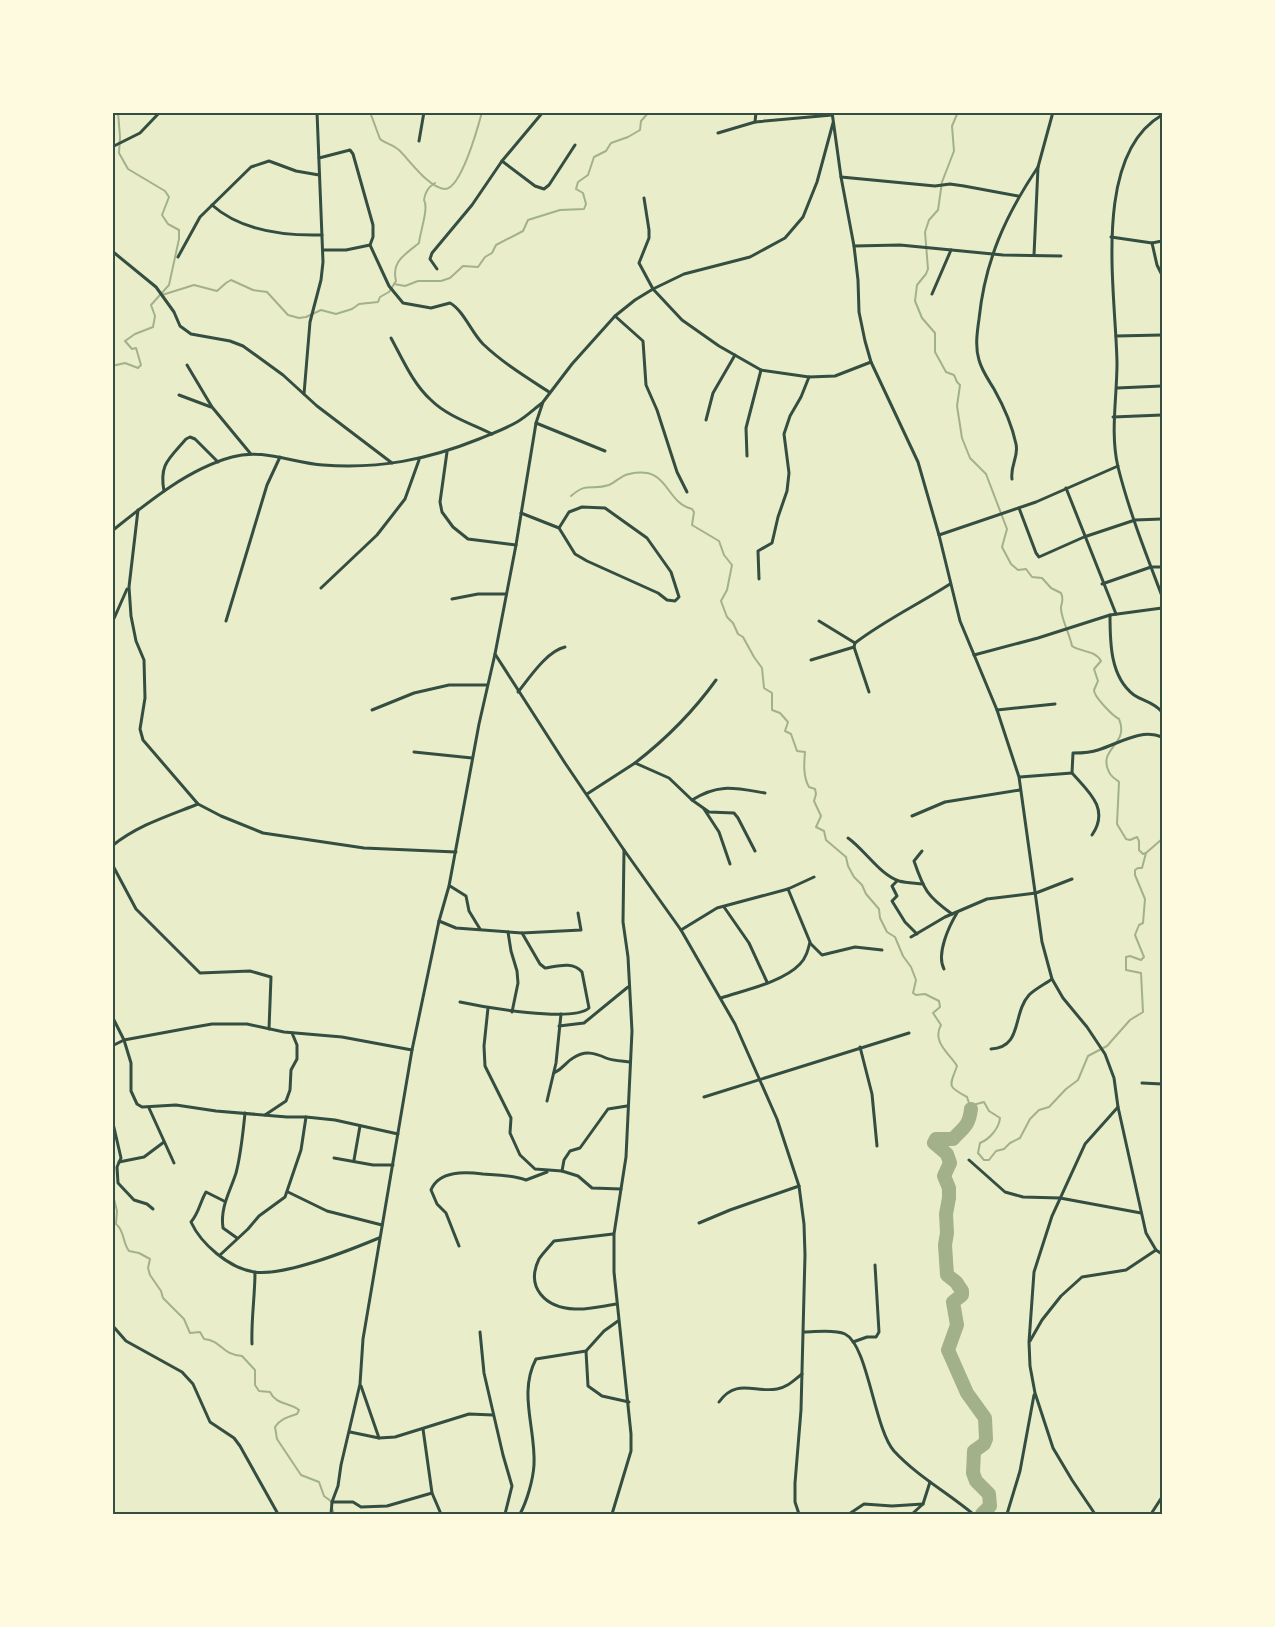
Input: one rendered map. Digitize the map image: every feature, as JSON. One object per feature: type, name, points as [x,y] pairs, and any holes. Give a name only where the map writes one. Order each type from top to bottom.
[{"type":"street","points":[[112,147],[140,133],[160,112]]},
{"type":"street","points":[[304,394],[310,322],[321,280],[323,250],[317,112]]},
{"type":"street","points":[[419,141],[424,112]]},
{"type":"street","points":[[437,269],[430,259],[432,253],[472,206],[502,161],[543,112]]},
{"type":"street","points":[[755,122],[756,112]]},
{"type":"street","points":[[1034,256],[1038,167],[1053,112]]},
{"type":"street","points":[[718,133],[755,122],[832,114],[854,246],[859,312],[865,341],[872,362],[918,462],[960,621],[997,711],[1019,777],[1042,942],[1052,979],[1063,998],[1087,1027],[1105,1054],[1114,1078],[1118,1107],[1146,1233],[1156,1250],[1162,1254]]},
{"type":"street","points":[[1162,115],[1137,136],[1127,155],[1119,185],[1111,237],[1117,388],[1113,417],[1118,466],[1162,596]]},
{"type":"street","points":[[331,1515],[332,1502],[351,1432],[360,1384],[363,1339],[412,1050],[456,852],[472,758],[516,545],[536,423],[543,402],[549,392],[615,316],[653,289],[684,274],[750,257],[785,238],[803,218],[817,182],[833,123]]},
{"type":"street","points":[[502,161],[535,186],[544,189],[549,185],[575,144]]},
{"type":"street","points":[[319,158],[350,150],[353,154],[374,225],[370,245],[392,292],[404,303],[431,308],[438,308],[446,304],[456,306],[471,330],[504,363],[549,392]]},
{"type":"street","points":[[178,257],[200,218],[251,166],[269,161],[296,171],[320,175]]},
{"type":"street","points":[[1012,479],[1011,468],[1018,452],[1016,442],[1004,408],[978,358],[977,337],[980,309],[992,254],[1018,196],[1038,167]]},
{"type":"street","points":[[841,177],[935,186],[941,184],[964,186],[1018,196]]},
{"type":"street","points":[[644,198],[649,238],[639,263],[653,289],[682,320],[761,370],[809,377],[835,376],[872,362]]},
{"type":"street","points":[[212,205],[222,214],[245,225],[274,232],[322,235]]},
{"type":"street","points":[[1111,237],[1152,243],[1162,241]]},
{"type":"street","points":[[1152,243],[1162,275]]},
{"type":"street","points":[[323,250],[346,250],[370,245]]},
{"type":"street","points":[[854,246],[924,246],[992,254],[1061,256]]},
{"type":"street","points":[[932,294],[951,250]]},
{"type":"street","points":[[112,251],[156,287],[180,326],[192,334],[230,341],[243,346],[283,375],[317,406],[392,463]]},
{"type":"street","points":[[615,316],[643,341],[646,385],[657,410],[677,472],[687,492]]},
{"type":"street","points":[[1116,336],[1162,335]]},
{"type":"street","points":[[391,338],[421,390],[432,402],[450,414],[492,434]]},
{"type":"street","points":[[706,420],[713,393],[735,355]]},
{"type":"street","points":[[187,365],[212,407],[250,453]]},
{"type":"street","points":[[747,456],[746,428],[761,370]]},
{"type":"street","points":[[759,579],[758,552],[760,548],[772,543],[777,517],[787,491],[789,473],[784,434],[809,377]]},
{"type":"street","points":[[1117,388],[1162,386]]},
{"type":"street","points":[[178,395],[212,407]]},
{"type":"street","points":[[112,531],[164,490],[233,456],[250,453],[321,465],[419,460],[447,452],[492,434],[517,422],[543,402]]},
{"type":"street","points":[[1113,417],[1162,415]]},
{"type":"street","points":[[536,423],[605,451]]},
{"type":"street","points":[[164,490],[161,473],[163,466],[190,437],[195,439],[218,462]]},
{"type":"street","points":[[447,452],[440,502],[442,512],[453,527],[468,539],[516,545]]},
{"type":"street","points":[[226,621],[267,485],[280,457]]},
{"type":"street","points":[[321,588],[378,535],[405,500],[419,460]]},
{"type":"street","points":[[939,535],[1019,508],[1118,466]]},
{"type":"street","points":[[1066,488],[1102,584],[1116,614]]},
{"type":"street","points":[[521,513],[559,528],[575,554],[587,561],[658,593],[667,600],[675,601],[679,597],[671,572],[647,538],[604,508],[582,507],[569,512],[559,528]]},
{"type":"street","points":[[1019,508],[1036,553],[1040,556],[1084,537],[1136,520],[1162,519]]},
{"type":"street","points":[[138,510],[129,586],[131,616],[136,641],[144,660],[145,698],[140,729],[143,740],[198,804],[220,816],[263,833],[364,848],[456,852]]},
{"type":"street","points":[[1102,584],[1151,567],[1162,567]]},
{"type":"street","points":[[811,660],[855,645],[875,628],[950,584]]},
{"type":"street","points":[[112,623],[129,586]]},
{"type":"street","points":[[452,599],[478,594],[506,594]]},
{"type":"street","points":[[974,655],[1110,615],[1162,608]]},
{"type":"street","points":[[1110,615],[1110,633],[1116,671],[1124,685],[1136,696],[1149,701],[1162,712]]},
{"type":"street","points":[[819,621],[855,645],[869,692]]},
{"type":"street","points":[[518,692],[549,657],[562,647],[566,647]]},
{"type":"street","points":[[495,654],[624,850],[681,930],[721,998],[745,1044],[792,1161],[800,1185],[805,1256],[801,1410],[795,1483],[795,1502],[799,1515]]},
{"type":"street","points":[[587,794],[654,748],[694,710],[716,680]]},
{"type":"street","points":[[372,710],[414,693],[449,685],[487,685]]},
{"type":"street","points":[[997,711],[1055,704]]},
{"type":"street","points":[[1092,835],[1098,826],[1097,804],[1072,773],[1073,753],[1095,751],[1138,735],[1153,733],[1162,737]]},
{"type":"street","points":[[414,752],[472,758]]},
{"type":"street","points":[[635,763],[669,778],[692,800],[709,812],[734,813],[755,851]]},
{"type":"street","points":[[1019,777],[1072,773]]},
{"type":"street","points":[[692,800],[706,791],[717,788],[730,787],[765,793]]},
{"type":"street","points":[[912,816],[945,802],[1021,790]]},
{"type":"street","points":[[112,846],[147,823],[198,804]]},
{"type":"street","points":[[704,807],[719,832],[730,864]]},
{"type":"street","points":[[848,838],[880,869],[897,881],[923,885]]},
{"type":"street","points":[[612,1515],[631,1451],[629,1402],[614,1272],[614,1234],[626,1157],[632,1031],[623,922],[624,850]]},
{"type":"street","points":[[922,851],[914,861],[923,885],[933,901],[952,914]]},
{"type":"street","points":[[112,864],[136,909],[200,974],[250,971],[271,977],[269,1029]]},
{"type":"street","points":[[681,930],[709,912],[788,889],[814,877]]},
{"type":"street","points":[[911,937],[952,914],[987,899],[1036,893],[1072,879]]},
{"type":"street","points":[[897,881],[892,886],[897,896],[892,900],[905,922],[917,934]]},
{"type":"street","points":[[449,885],[466,896],[469,911],[480,929]]},
{"type":"street","points":[[788,889],[810,942],[822,955],[855,947],[882,950]]},
{"type":"street","points":[[724,907],[749,943],[766,982]]},
{"type":"street","points":[[944,969],[940,963],[943,946],[948,927],[958,912]]},
{"type":"street","points":[[439,921],[456,928],[522,933],[581,930],[578,913]]},
{"type":"street","points":[[508,932],[518,983],[512,1012]]},
{"type":"street","points":[[460,1002],[512,1012],[561,1014],[588,1010],[582,972],[579,968],[572,965],[545,968],[540,964],[522,933]]},
{"type":"street","points":[[721,998],[791,971],[802,962],[810,942]]},
{"type":"street","points":[[991,1049],[1002,1048],[1010,1042],[1028,996],[1052,979]]},
{"type":"street","points":[[559,1026],[584,1023],[629,986]]},
{"type":"street","points":[[488,1008],[484,1046],[485,1066],[511,1119],[510,1134],[520,1155],[535,1169],[562,1171],[578,1176],[592,1188],[621,1189]]},
{"type":"street","points":[[547,1101],[556,1063],[561,1014]]},
{"type":"street","points":[[112,1016],[124,1040],[130,1063],[130,1091],[137,1104],[149,1108],[177,1104],[216,1111],[287,1118],[306,1117],[398,1134]]},
{"type":"street","points":[[112,1046],[124,1040],[212,1024],[247,1024],[292,1033],[342,1037],[412,1050]]},
{"type":"street","points":[[266,1115],[286,1101],[290,1090],[291,1071],[297,1059],[297,1045],[292,1033]]},
{"type":"street","points":[[704,1097],[909,1033]]},
{"type":"street","points":[[860,1047],[872,1094],[877,1146]]},
{"type":"street","points":[[553,1074],[564,1068],[571,1058],[584,1053],[599,1053],[606,1058],[630,1062]]},
{"type":"street","points":[[1142,1083],[1162,1084]]},
{"type":"street","points":[[562,1171],[564,1160],[570,1151],[580,1148],[608,1108],[627,1106]]},
{"type":"street","points":[[1095,1515],[1053,1448],[1035,1393],[1030,1366],[1029,1342],[1034,1272],[1041,1244],[1085,1144],[1118,1107]]},
{"type":"street","points":[[149,1108],[174,1163]]},
{"type":"street","points":[[237,1238],[223,1228],[222,1218],[224,1201],[236,1172],[242,1148],[245,1113]]},
{"type":"street","points":[[220,1255],[248,1229],[259,1215],[281,1201],[288,1192],[301,1150],[306,1117]]},
{"type":"street","points":[[112,1119],[121,1158],[118,1183],[134,1200],[147,1204],[153,1209]]},
{"type":"street","points":[[354,1160],[360,1126]]},
{"type":"street","points":[[119,1162],[144,1157],[164,1142]]},
{"type":"street","points":[[334,1158],[354,1160],[373,1166],[393,1166]]},
{"type":"street","points":[[969,1160],[1005,1192],[1023,1197],[1060,1198],[1141,1213]]},
{"type":"street","points":[[459,1246],[446,1214],[437,1204],[431,1190],[433,1185],[456,1173],[471,1171],[526,1180],[549,1171]]},
{"type":"street","points":[[699,1223],[800,1185]]},
{"type":"street","points":[[224,1201],[206,1192],[197,1215],[191,1222],[196,1233],[220,1255],[255,1272],[289,1269],[380,1238]]},
{"type":"street","points":[[288,1192],[327,1211],[382,1225]]},
{"type":"street","points":[[614,1234],[554,1241],[541,1256],[537,1266],[535,1284],[543,1299],[561,1308],[581,1309],[617,1304]]},
{"type":"street","points":[[1029,1342],[1042,1320],[1061,1296],[1082,1277],[1125,1270],[1156,1250]]},
{"type":"street","points":[[853,1342],[867,1337],[876,1337],[879,1332],[875,1265]]},
{"type":"street","points":[[252,1344],[256,1298],[255,1272]]},
{"type":"street","points":[[520,1515],[528,1498],[534,1466],[528,1408],[530,1371],[537,1359],[586,1351],[604,1331],[618,1321]]},
{"type":"street","points":[[112,1325],[126,1341],[182,1372],[193,1384],[210,1422],[234,1438],[240,1446],[278,1515]]},
{"type":"street","points":[[480,1332],[484,1373],[512,1486],[505,1515]]},
{"type":"street","points":[[804,1332],[847,1335],[859,1354],[889,1443],[930,1482],[971,1513]]},
{"type":"street","points":[[586,1351],[588,1386],[602,1396],[629,1402]]},
{"type":"street","points":[[719,1402],[733,1389],[779,1388],[788,1385],[802,1374]]},
{"type":"street","points":[[360,1384],[379,1438]]},
{"type":"street","points":[[1007,1515],[1020,1471],[1035,1393]]},
{"type":"street","points":[[351,1432],[379,1438],[395,1437],[470,1414],[493,1415]]},
{"type":"street","points":[[423,1429],[432,1493],[441,1515]]},
{"type":"street","points":[[912,1515],[923,1504],[930,1482]]},
{"type":"street","points":[[332,1502],[353,1502],[361,1507],[387,1506],[432,1493]]},
{"type":"street","points":[[1151,1515],[1162,1497]]},
{"type":"street","points":[[849,1515],[864,1504],[892,1506],[923,1504]]},
{"type":"street","points":[[966,1515],[971,1513]]},
{"type":"waterway","points":[[112,366],[125,363],[138,368],[141,365],[136,348],[132,349],[125,341],[153,327],[155,316],[151,305],[169,285],[179,239],[179,230],[168,224],[162,215],[169,197],[165,191],[128,169],[119,153],[118,112]]},
{"type":"waterway","points":[[370,112],[380,139],[398,149],[433,184],[445,189],[451,186],[463,169],[482,112]]},
{"type":"waterway","points":[[394,284],[405,286],[418,281],[441,281],[450,278],[463,266],[478,267],[485,257],[492,253],[496,245],[523,231],[528,220],[560,210],[584,209],[586,204],[583,193],[576,189],[578,182],[588,175],[594,157],[606,151],[611,143],[640,130],[641,121],[649,112]]},
{"type":"waterway","points":[[958,112],[952,126],[954,151],[942,182],[938,210],[929,220],[925,232],[928,269],[917,285],[915,301],[922,318],[935,333],[935,352],[946,372],[954,375],[960,385],[957,406],[962,438],[970,458],[986,474],[1007,529],[1002,547],[1011,564],[1018,570],[1026,569],[1032,577],[1042,578],[1051,588],[1061,593],[1062,616],[1072,646],[1095,655],[1101,661],[1094,669],[1098,681],[1094,690],[1104,706],[1119,719],[1121,728],[1118,741],[1107,757],[1106,764],[1112,777],[1119,782],[1117,824],[1126,839],[1137,837],[1139,850],[1143,854],[1146,853]]},
{"type":"waterway","points":[[162,295],[194,285],[217,291],[231,280],[253,290],[267,292],[288,315],[299,318],[321,310],[336,314],[359,304],[378,302],[380,297],[389,292],[396,281],[398,263],[419,243],[425,214],[425,195],[435,183]]},
{"type":"waterway","points":[[571,496],[582,489],[609,485],[629,474],[652,475],[659,479],[683,505],[692,509],[694,512],[692,525],[719,541],[724,555],[732,565],[727,590],[721,601],[727,617],[738,634],[743,637],[762,668],[764,688],[772,693],[772,710],[780,713],[788,722],[785,731],[791,734],[797,751],[805,752],[806,779],[809,787],[815,789],[814,801],[821,816],[816,827],[824,831],[826,840],[846,857],[854,877],[879,909],[880,918],[887,932],[895,937],[903,956],[911,967],[916,980],[913,993],[925,994],[939,1001],[940,1007],[933,1013],[941,1025],[938,1037],[940,1043],[957,1066],[952,1082],[953,1088],[967,1097],[971,1109],[973,1105],[984,1102],[989,1111],[1000,1118],[993,1133],[980,1143],[978,1153],[984,1160],[989,1160],[996,1151],[1004,1149],[1020,1138],[1030,1119],[1039,1110],[1049,1107],[1078,1080],[1088,1056],[1107,1046],[1130,1020],[1143,1012],[1141,973],[1126,970],[1126,957],[1141,960],[1144,957],[1135,935],[1139,925],[1143,923],[1145,899],[1135,870],[1142,868],[1146,853],[1162,839]]},
{"type":"waterway","points":[[971,1109],[967,1123],[953,1139],[936,1139],[934,1143],[947,1154],[950,1163],[944,1176],[949,1188],[945,1245],[947,1275],[962,1291],[962,1295],[953,1302],[957,1325],[948,1350],[967,1393],[985,1418],[986,1439],[984,1444],[974,1451],[973,1473],[976,1481],[989,1494],[990,1506],[982,1514]]},
{"type":"waterway","points":[[112,1191],[117,1211],[116,1224],[121,1230],[127,1248],[129,1251],[150,1259],[148,1268],[150,1275],[163,1298],[184,1319],[190,1333],[200,1332],[204,1339],[215,1342],[229,1353],[242,1356],[255,1370],[255,1385],[259,1391],[270,1392],[279,1401],[299,1410],[297,1414],[277,1424],[275,1427],[277,1439],[301,1475],[319,1482],[324,1496],[332,1502]]},
{"type":"waterway","points":[[332,1508],[334,1514]]}]
